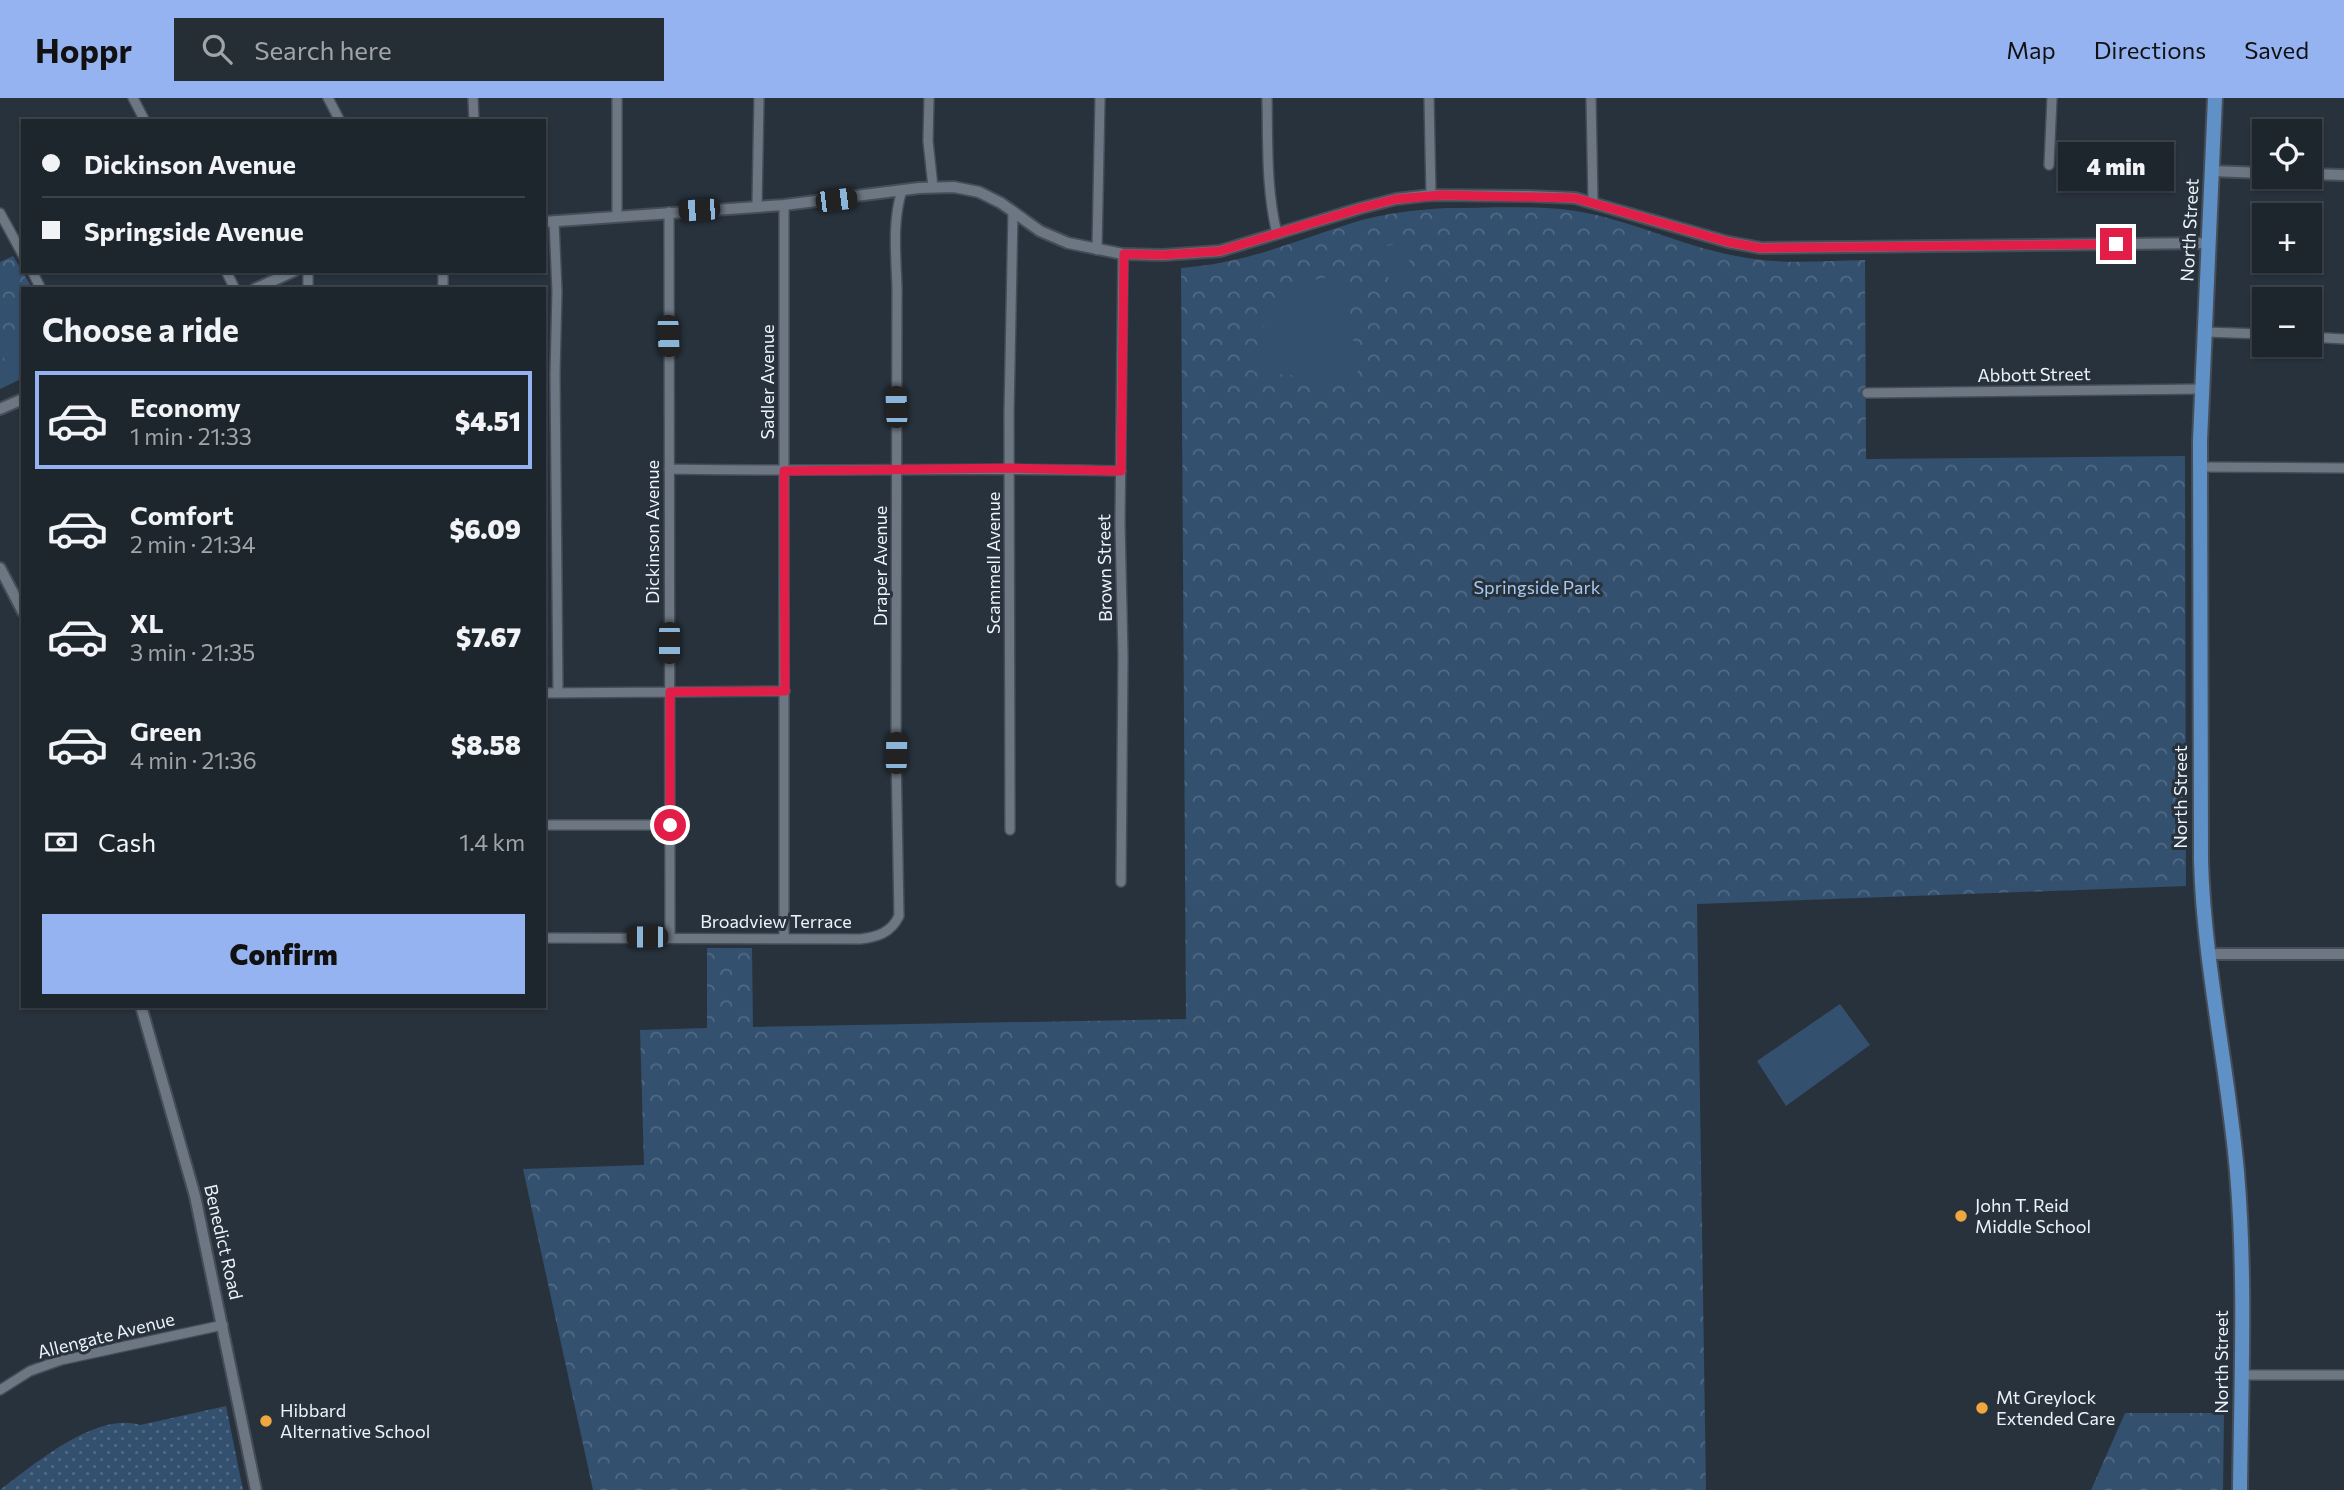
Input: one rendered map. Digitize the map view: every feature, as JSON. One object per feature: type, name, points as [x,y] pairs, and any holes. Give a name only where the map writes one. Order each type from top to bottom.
[{"type":"main road","name":"North Street","points":[[2216,100],[2200,467],[2201,861],[2209,954],[2238,1189],[2241,1490]]},
{"type":"street","points":[[133,98],[144,119]]},
{"type":"street","points":[[328,98],[339,119]]},
{"type":"street","points":[[473,98],[474,119]]},
{"type":"street","points":[[617,98],[617,216]]},
{"type":"street","points":[[757,206],[759,98]]},
{"type":"street","points":[[929,98],[928,141],[933,187]]},
{"type":"street","points":[[1097,250],[1100,98]]},
{"type":"street","points":[[1267,98],[1268,184],[1277,234]]},
{"type":"street","points":[[1429,98],[1431,195]]},
{"type":"street","points":[[1591,98],[1593,203]]},
{"type":"street","points":[[2049,165],[2052,98]]},
{"type":"street","points":[[2212,171],[2252,173]]},
{"type":"street","points":[[2322,174],[2344,175]]},
{"type":"street","points":[[558,693],[555,374],[557,291],[549,221],[784,205],[902,190],[954,187],[979,192],[1013,211],[1040,231],[1068,243],[1124,254],[1163,255],[1220,251],[1361,208],[1396,199],[1431,195],[1575,198],[1728,242],[1761,248],[2209,243]]},
{"type":"street","name":"Draper Avenue","points":[[881,934],[895,925],[899,916],[896,766],[895,241],[896,215],[902,190]]},
{"type":"street","name":"Sadler Avenue","points":[[784,205],[784,937]]},
{"type":"street","name":"Scammell Avenue","points":[[1010,830],[1009,303],[1013,211]]},
{"type":"street","name":"Dickinson Avenue","points":[[669,212],[670,937]]},
{"type":"street","points":[[0,213],[21,251]]},
{"type":"street","name":"Brown Street","points":[[1121,882],[1124,254]]},
{"type":"street","points":[[259,287],[290,273]]},
{"type":"street","points":[[2204,332],[2252,334]]},
{"type":"street","points":[[2322,338],[2344,339]]},
{"type":"street","name":"Abbott Street","points":[[1867,393],[2202,389]]},
{"type":"street","points":[[0,409],[21,400]]},
{"type":"street","points":[[2200,467],[2344,468]]},
{"type":"street","points":[[669,468],[784,471],[1009,468],[1121,471]]},
{"type":"street","points":[[0,568],[21,608]]},
{"type":"street","points":[[546,693],[785,691]]},
{"type":"street","points":[[546,825],[670,825]]},
{"type":"street","name":"Broadview Terrace","points":[[546,938],[784,937],[825,940],[860,939],[881,934]]},
{"type":"street","points":[[2209,954],[2344,954]]},
{"type":"street","name":"Benedict Road","points":[[142,1008],[195,1196],[256,1490]]},
{"type":"street","name":"Allengate Avenue","points":[[0,1390],[30,1371],[61,1360],[223,1325]]},
{"type":"street","points":[[2241,1375],[2344,1375]]},
{"type":"green space","name":"Springside Park","points":[[1528,207],[1576,211],[1617,220],[1716,252],[1768,261],[1865,260],[1866,459],[2185,456],[2186,886],[1697,904],[1706,1490],[593,1490],[523,1169],[644,1165],[640,1030],[707,1028],[707,948],[752,948],[753,1027],[1186,1019],[1181,268],[1248,257],[1375,217],[1447,208]]},
{"type":"green space","points":[[1405,242],[1414,285],[1391,290],[1382,247]]},
{"type":"green space","points":[[13,256],[32,287],[21,287],[21,379],[0,389],[0,262]]},
{"type":"green space","points":[[1342,276],[1355,349],[1360,350],[1361,357],[1356,357],[1358,371],[1353,379],[1337,381],[1337,385],[1329,384],[1328,378],[1254,372],[1262,329],[1277,305],[1300,286],[1317,279]]},
{"type":"green space","points":[[21,349],[21,374],[13,377],[3,356]]},
{"type":"green space","points":[[1840,1004],[1870,1045],[1786,1106],[1757,1061]]},
{"type":"green space","points":[[226,1406],[243,1490],[0,1490],[47,1455],[85,1433],[104,1426],[123,1423],[140,1425]]},
{"type":"green space","points":[[2125,1413],[2224,1413],[2223,1490],[2091,1490]]},
{"type":"place","name":"John T. Reid Middle School","points":[[1961,1216]]},
{"type":"place","name":"Mt Greylock Extended Care","points":[[1982,1408]]},
{"type":"place","name":"Hibbard Alternative School","points":[[266,1421]]},
{"type":"route","points":[[670,825],[670,692],[785,691],[784,471],[1009,468],[1121,471],[1124,254],[1163,255],[1220,251],[1361,208],[1396,199],[1431,195],[1575,198],[1728,242],[1761,248],[2116,244]]}]
